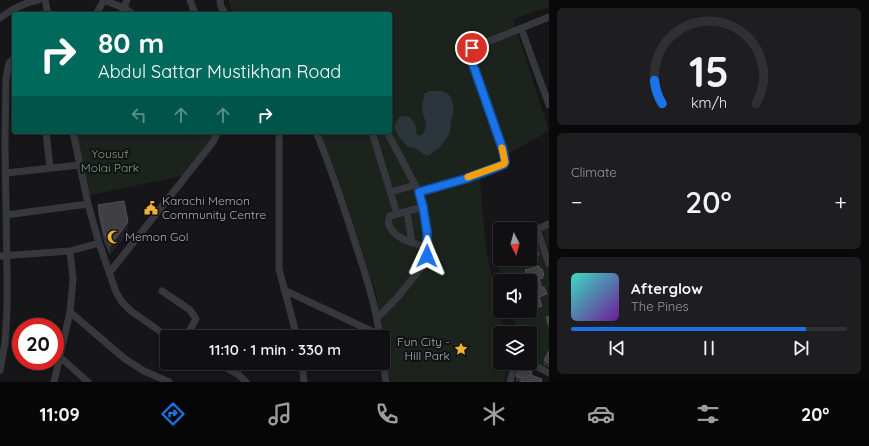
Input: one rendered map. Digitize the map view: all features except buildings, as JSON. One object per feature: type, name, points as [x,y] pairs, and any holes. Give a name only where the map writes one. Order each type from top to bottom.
[{"type":"street","points":[[0,18],[12,9],[27,2],[38,0]]},
{"type":"street","points":[[45,0],[48,12]]},
{"type":"street","points":[[97,12],[104,0],[123,11],[127,0]]},
{"type":"street","points":[[190,0],[194,12]]},
{"type":"street","points":[[220,0],[221,7],[225,12]]},
{"type":"street","points":[[419,192],[465,179],[504,164],[503,150],[470,56],[472,48],[549,17]]},
{"type":"street","points":[[521,28],[549,105]]},
{"type":"street","points":[[0,370],[5,343],[6,316],[4,256],[6,173],[3,108],[6,78],[9,64],[12,60]]},
{"type":"street","points":[[46,134],[50,168]]},
{"type":"street","points":[[73,134],[88,204],[99,243],[116,292],[122,302],[131,311],[160,331]]},
{"type":"street","points":[[110,272],[213,142],[217,134]]},
{"type":"street","points":[[279,134],[279,269],[295,330]]},
{"type":"street","points":[[317,134],[328,161],[370,288],[379,330]]},
{"type":"street","points":[[373,134],[397,214]]},
{"type":"street","points":[[377,318],[396,299],[426,262],[427,247],[427,232],[419,192],[388,134]]},
{"type":"street","points":[[6,173],[80,165]]},
{"type":"street","points":[[391,192],[415,185]]},
{"type":"street","points":[[6,215],[88,204]]},
{"type":"street","points":[[423,207],[390,216],[388,218],[392,231],[396,234],[412,243],[427,247]]},
{"type":"street","points":[[407,212],[412,243]]},
{"type":"street","points":[[537,228],[549,224]]},
{"type":"street","points":[[537,238],[549,264]]},
{"type":"street","points":[[4,256],[70,251],[99,243]]},
{"type":"street","points":[[64,339],[70,312],[73,279],[70,251]]},
{"type":"street","points":[[284,290],[367,330]]},
{"type":"street","points":[[162,291],[190,310],[196,319],[190,330]]},
{"type":"street","points":[[70,312],[125,359],[144,371],[169,382]]},
{"type":"street","points":[[64,361],[88,382]]},
{"type":"street","points":[[537,367],[549,373]]},
{"type":"street","points":[[54,382],[57,370]]},
{"type":"street","points":[[230,370],[239,375],[246,382]]},
{"type":"street","points":[[303,370],[304,382]]},
{"type":"street","points":[[384,370],[386,382]]},
{"type":"street","points":[[510,382],[513,370]]},
{"type":"green space","points":[[229,0],[549,0],[549,7],[513,19],[549,131],[479,170],[486,250],[493,281],[493,318],[502,318],[503,326],[493,326],[493,370],[507,370],[504,382],[390,382],[388,370],[390,370],[390,330],[382,330],[376,293],[320,134],[392,134],[392,12],[232,12]]},
{"type":"green space","name":"Yousuf Molai Park","points":[[73,134],[217,134],[186,175],[86,196]]},
{"type":"green space","points":[[549,226],[549,250],[542,229]]},
{"type":"green space","points":[[537,236],[549,270],[549,369],[537,363],[537,326],[516,326],[513,318],[537,318],[537,274],[500,274],[497,266],[537,266]]},
{"type":"shaded area","points":[[430,91],[442,91],[450,96],[453,107],[453,115],[449,134],[436,150],[427,156],[415,148],[408,147],[399,137],[394,127],[401,116],[410,117],[416,126],[418,136],[423,134],[426,123],[422,110],[422,103],[425,93]]},
{"type":"slow traffic","points":[[468,177],[504,164],[505,162],[502,148]]},
{"type":"place","name":"Karachi Memon Community Centre","points":[[151,208]]},
{"type":"place","name":"Memon Gol","points":[[114,237]]},
{"type":"place","name":"Fun City - Hill Park","points":[[461,349]]},
{"type":"route","points":[[427,256],[427,232],[419,192],[465,179],[500,166],[505,162],[503,150],[470,56],[472,48]]}]
